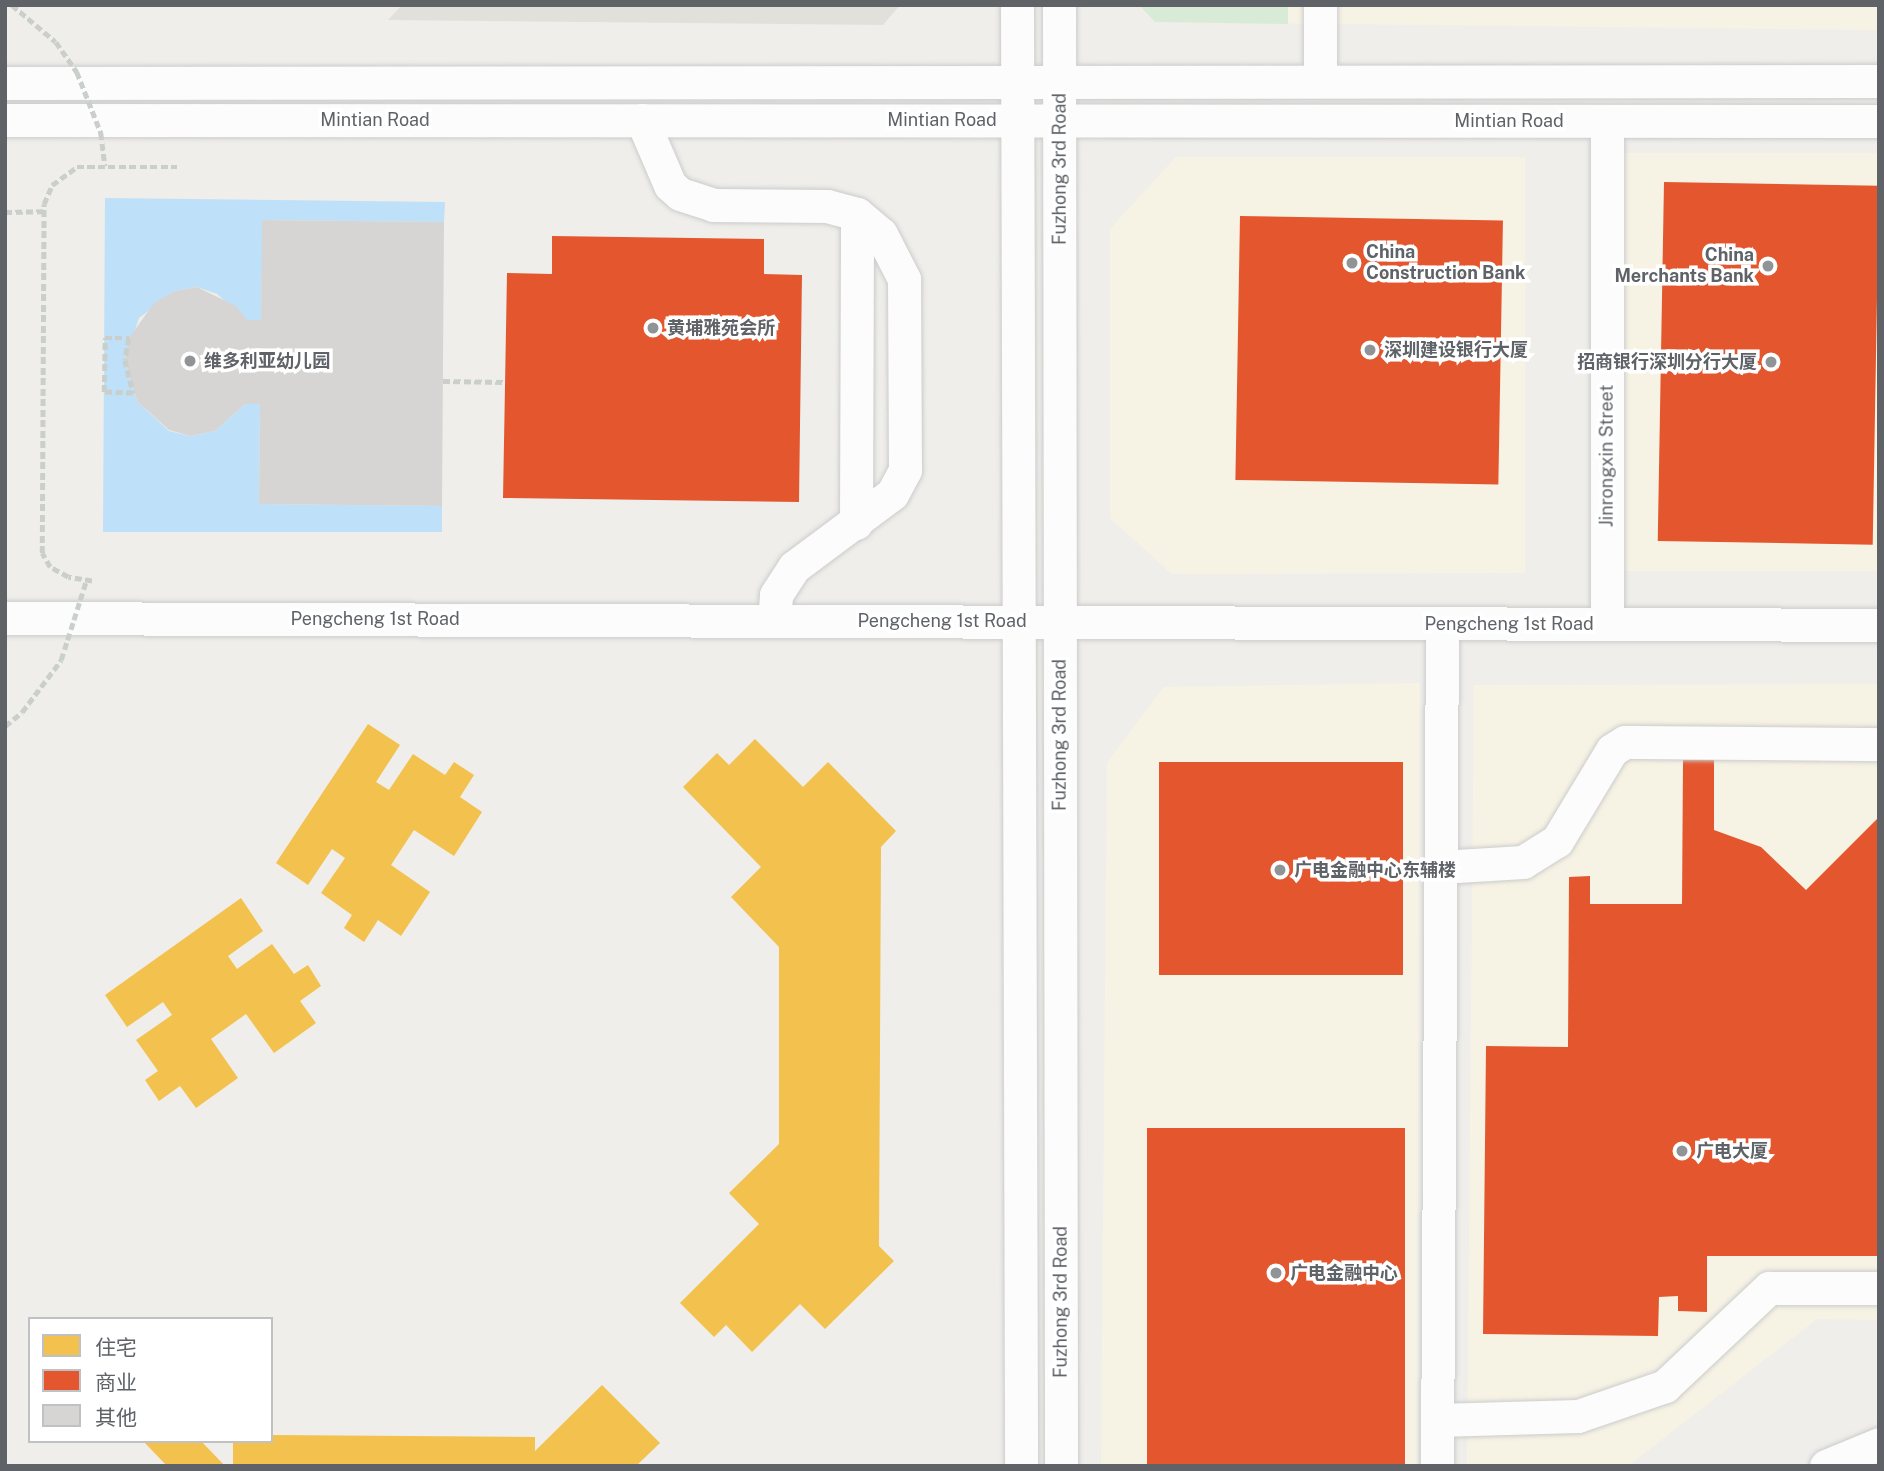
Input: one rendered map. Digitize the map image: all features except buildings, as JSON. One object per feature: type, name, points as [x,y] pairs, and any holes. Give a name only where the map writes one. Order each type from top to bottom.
[{"type":"street","points":[[1017,5],[1021,1466]]},
{"type":"street","name":"Fuzhong 3rd Road","points":[[1059,5],[1062,1466]]},
{"type":"street","points":[[1320,5],[1320,81]]},
{"type":"street","points":[[5,83],[1879,81]]},
{"type":"street","name":"Mintian Road","points":[[5,120],[1879,121]]},
{"type":"street","points":[[642,120],[670,185],[691,200],[713,205],[827,206],[857,214],[881,234],[904,279],[907,456],[892,495],[794,568],[776,595],[774,621]]},
{"type":"street","name":"Jinrongxin Street","points":[[1607,624],[1608,121]]},
{"type":"street","points":[[856,523],[857,214]]},
{"type":"street","name":"Pengcheng 1st Road","points":[[5,618],[1879,625]]},
{"type":"street","points":[[1437,1466],[1442,623]]},
{"type":"street","points":[[1440,867],[1523,862],[1557,841],[1612,750],[1625,743],[1879,744]]},
{"type":"street","points":[[1437,1420],[1578,1416],[1665,1386],[1769,1288],[1879,1288]]},
{"type":"street","points":[[1826,1466],[1879,1444]]},
{"type":"path","points":[[12,5],[56,42],[77,72],[95,113],[105,166]]},
{"type":"path","points":[[5,726],[22,712],[61,660],[86,581],[51,567],[42,553],[44,211],[52,185],[64,173],[77,167],[177,167]]},
{"type":"path","points":[[5,212],[44,211]]},
{"type":"path","points":[[105,338],[129,338],[125,360],[133,393],[104,392],[105,338]]},
{"type":"path","points":[[443,381],[505,382]]},
{"type":"shaded area","points":[[402,5],[900,5],[883,25],[388,20]]},
{"type":"shaded area","points":[[1139,5],[1879,5],[1879,30],[1155,22]]},
{"type":"shaded area","name":"招商银行深圳分行大厦","points":[[1623,153],[1879,153],[1879,571],[1623,571]]},
{"type":"shaded area","points":[[1176,157],[1525,157],[1525,573],[1172,574],[1110,518],[1110,229]]},
{"type":"shaded area","points":[[1420,683],[1417,1466],[1101,1466],[1107,763],[1164,687]]},
{"type":"shaded area","points":[[1879,684],[1879,1320],[1817,1319],[1629,1465],[1467,1466],[1474,685]]},
{"type":"green space","points":[[1139,5],[1288,5],[1288,24],[1155,22]]},
{"type":"water","points":[[105,198],[445,202],[444,222],[263,220],[261,320],[247,320],[217,294],[197,287],[175,291],[139,318],[125,360],[137,401],[169,431],[190,436],[215,431],[245,404],[260,404],[259,504],[442,506],[442,532],[103,532]]},
{"type":"place","name":"China Construction Bank","points":[[1352,263]]},
{"type":"place","name":"China Merchants Bank","points":[[1768,266]]},
{"type":"place","name":"黄埔雅苑会所","points":[[653,328]]},
{"type":"place","name":"深圳建设银行大厦","points":[[1370,350]]},
{"type":"place","name":"维多利亚幼儿园","points":[[190,361]]},
{"type":"place","name":"招商银行深圳分行大厦","points":[[1771,362]]},
{"type":"place","name":"广电金融中心东辅楼","points":[[1280,870]]},
{"type":"place","name":"广电大厦","points":[[1682,1151]]},
{"type":"place","name":"广电金融中心","points":[[1276,1273]]}]
